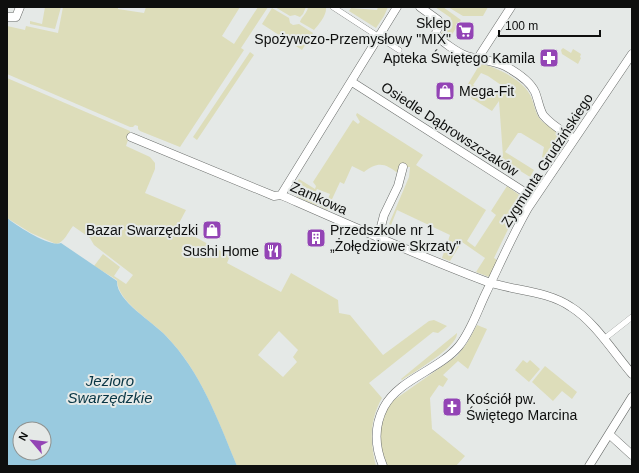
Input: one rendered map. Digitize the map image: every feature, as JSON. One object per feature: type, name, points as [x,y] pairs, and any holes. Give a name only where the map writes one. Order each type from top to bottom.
[{"type":"street","points":[[8,18],[16,16],[20,7]]},
{"type":"street","points":[[333,7],[399,50]]},
{"type":"street","points":[[278,196],[352,82],[378,37],[398,7]]},
{"type":"street","points":[[420,7],[438,20],[439,23],[436,33],[439,39],[465,55],[491,60],[506,67],[527,81],[535,93],[543,115],[574,139]]},
{"type":"street","points":[[478,58],[510,7]]},
{"type":"street","name":"Zygmunta Grudzińskiego","points":[[383,466],[378,450],[377,435],[379,420],[386,404],[396,393],[442,360],[458,346],[471,326],[515,232],[534,198],[632,54]]},
{"type":"street","name":"Osiedle Dąbrowszczaków","points":[[352,82],[534,198]]},
{"type":"street","name":"Zamkowa","points":[[131,137],[491,283],[543,295],[567,304],[582,314],[632,374]]},
{"type":"street","points":[[378,238],[384,215],[398,186],[403,167]]},
{"type":"street","points":[[604,340],[632,317]]},
{"type":"street","points":[[589,466],[632,397]]},
{"type":"street","points":[[609,434],[632,455]]},
{"type":"green space","points":[[45,7],[61,7],[55,29],[30,24],[30,21],[42,24]]},
{"type":"green space","points":[[63,7],[118,7],[118,9],[144,13],[146,7],[240,7],[222,36],[234,44],[258,7],[268,7],[241,48],[244,50],[180,147],[140,131],[138,126],[135,125],[130,127],[7,74],[7,26],[25,30],[26,26],[58,33]]},
{"type":"green space","points":[[275,7],[306,7],[300,17],[295,15],[290,16]]},
{"type":"green space","points":[[308,7],[326,7],[324,16],[314,30],[300,22]]},
{"type":"green space","points":[[378,7],[388,7],[376,28],[349,11],[351,8],[377,10]]},
{"type":"green space","points":[[435,7],[443,7],[461,20],[448,41],[440,35],[451,18]]},
{"type":"green space","points":[[448,7],[488,7],[483,16],[463,16]]},
{"type":"green space","points":[[272,8],[289,18],[290,23],[293,25],[299,24],[313,33],[302,50],[262,24]]},
{"type":"green space","points":[[563,48],[571,53],[573,49],[581,54],[578,64],[562,54],[561,50]]},
{"type":"green space","points":[[250,52],[254,55],[197,140],[193,137]]},
{"type":"green space","points":[[480,64],[508,74],[526,88],[540,119],[562,135],[564,144],[562,149],[559,147],[549,161],[542,157],[544,147],[521,133],[518,133],[505,152],[534,170],[530,177],[501,159],[503,156],[499,101],[492,111],[471,98],[468,84]],"holes":[[[481,73],[501,85],[493,97],[473,85]]]},
{"type":"green space","points":[[7,78],[130,131],[126,146],[150,157],[155,163],[155,169],[145,193],[186,210],[177,227],[230,256],[227,263],[281,292],[291,273],[338,300],[339,313],[350,315],[383,355],[429,321],[434,320],[447,326],[438,333],[433,332],[369,383],[382,398],[375,415],[372,432],[376,466],[237,466],[216,415],[200,382],[180,352],[162,332],[137,311],[123,296],[117,280],[94,266],[103,254],[120,267],[114,276],[126,284],[133,275],[94,245],[90,238],[73,226],[64,239],[56,244],[31,233],[7,218]],"holes":[[[279,331],[298,350],[293,357],[297,362],[283,377],[258,355]]]},
{"type":"green space","points":[[357,113],[423,155],[416,165],[486,210],[467,241],[475,247],[496,215],[491,211],[507,186],[526,200],[527,203],[523,211],[518,209],[494,258],[499,261],[491,276],[489,277],[476,272],[485,258],[462,242],[450,261],[442,258],[450,235],[397,210],[391,225],[389,224],[409,177],[410,167],[400,167],[399,174],[382,165],[373,166],[364,172],[352,166],[344,184],[340,182],[327,210],[319,206],[321,201],[326,203],[330,194],[317,189],[313,197],[319,200],[317,206],[296,196],[299,193],[304,196],[308,189],[299,183],[295,190],[297,192],[295,195],[291,193],[299,179],[315,189],[316,186],[313,182],[353,120],[358,124],[360,122],[356,115]]},
{"type":"green space","points":[[477,325],[487,329],[468,369],[458,361],[443,375],[448,379],[443,387],[439,385],[430,398],[432,429],[465,456],[456,466],[385,466],[379,447],[382,417],[391,402],[457,356],[467,343]]},
{"type":"green space","points":[[457,333],[451,345],[443,352],[402,380],[401,379]]},
{"type":"green space","points":[[523,360],[527,363],[530,360],[540,369],[529,382],[515,370]]},
{"type":"green space","points":[[545,366],[577,392],[572,399],[562,391],[553,401],[532,382]]},
{"type":"water","name":"Jezioro Swarzędzkie","points":[[7,218],[41,239],[56,244],[61,243],[117,281],[118,288],[122,296],[128,303],[166,336],[189,365],[208,397],[237,466],[7,466]]},
{"type":"place","name":"Sklep Spożywczo-Przemysłowy \"MIX\"","points":[[465,31]]},
{"type":"place","name":"Apteka Świętego Kamila","points":[[549,58]]},
{"type":"place","name":"Mega-Fit","points":[[445,91]]},
{"type":"place","name":"Bazar Swarzędzki","points":[[212,230]]},
{"type":"place","name":"Przedszkole nr 1 „Żołędziowe Skrzaty\"","points":[[316,238]]},
{"type":"place","name":"Sushi Home","points":[[273,251]]},
{"type":"place","name":"Kościół pw. Świętego Marcina","points":[[452,407]]}]
